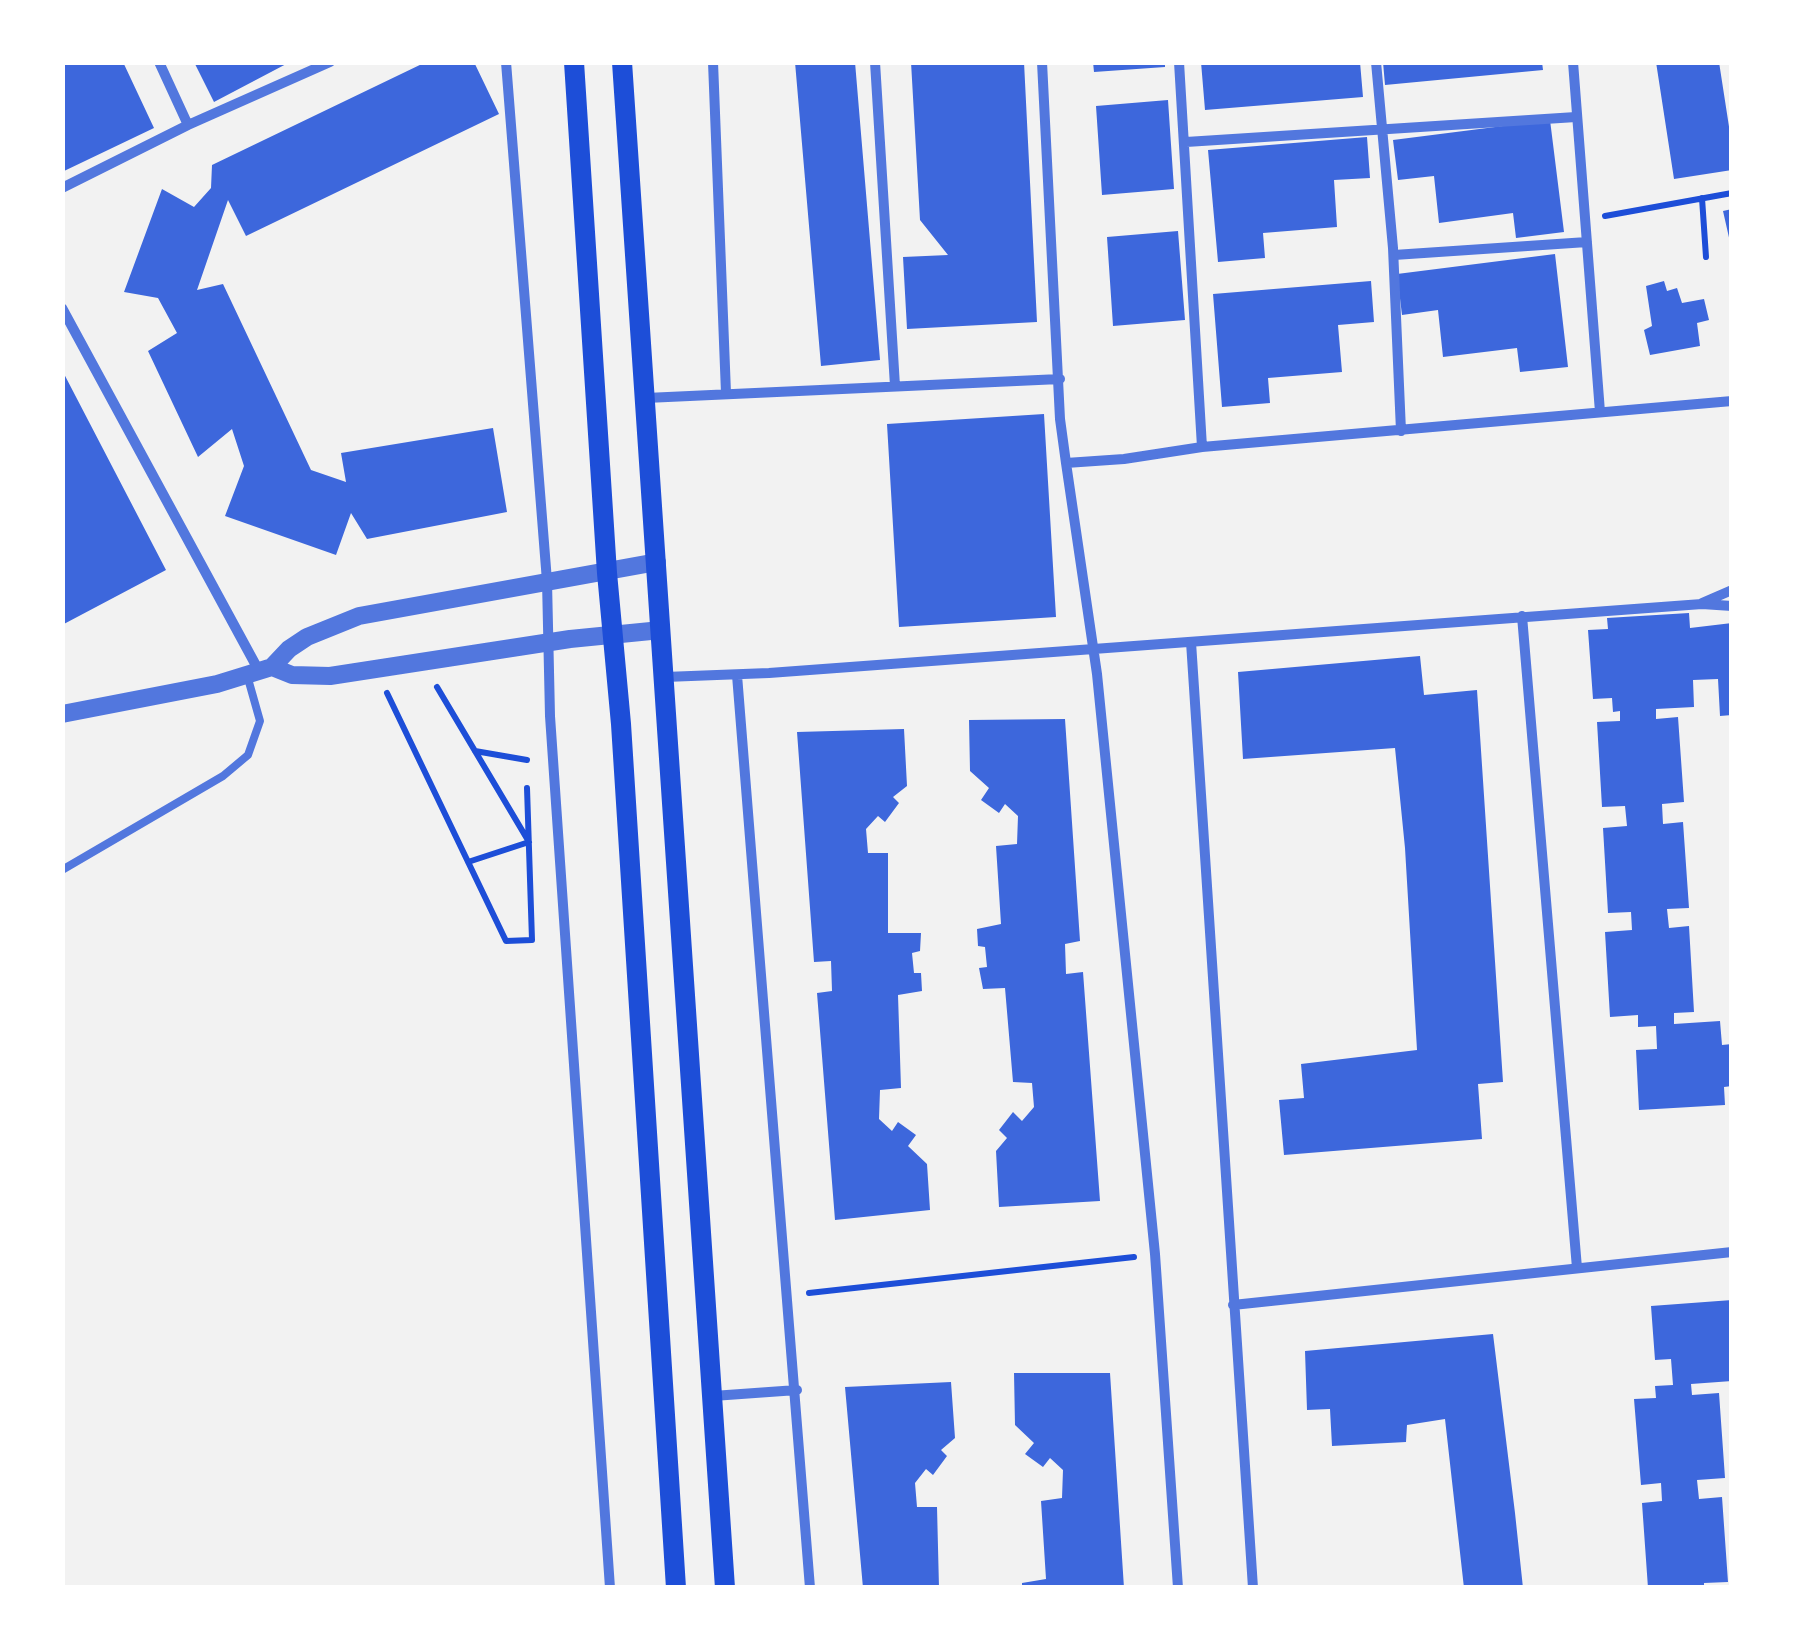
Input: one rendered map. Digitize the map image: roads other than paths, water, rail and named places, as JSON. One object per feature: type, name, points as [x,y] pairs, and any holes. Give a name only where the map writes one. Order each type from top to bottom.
[{"type":"main road","points":[[574,62],[676,1588]]},
{"type":"main road","points":[[622,62],[726,1588]]},
{"type":"street","points":[[159,62],[188,125]]},
{"type":"street","points":[[62,188],[188,125],[330,62]]},
{"type":"street","points":[[506,62],[546,581],[550,716],[610,1588]]},
{"type":"street","points":[[713,62],[726,394]]},
{"type":"street","points":[[876,62],[895,386]]},
{"type":"street","points":[[1042,62],[1066,463],[1094,648],[1155,1254],[1178,1588]]},
{"type":"street","points":[[1179,62],[1202,447]]},
{"type":"street","points":[[1376,62],[1394,256],[1401,431]]},
{"type":"street","points":[[1573,62],[1600,412]]},
{"type":"street","points":[[1186,142],[1576,117]]},
{"type":"street","points":[[1394,256],[1587,242]]},
{"type":"street","points":[[62,308],[260,671]]},
{"type":"street","points":[[646,398],[1060,380]]},
{"type":"street","points":[[1066,463],[1202,447],[1732,401]]},
{"type":"street","points":[[62,714],[217,684],[260,671],[307,637],[359,616],[657,562]]},
{"type":"street","points":[[1702,604],[1732,590]]},
{"type":"street","points":[[665,677],[737,675],[1702,604],[1732,606]]},
{"type":"street","points":[[1522,616],[1578,1268]]},
{"type":"street","points":[[260,671],[330,676],[661,630]]},
{"type":"street","points":[[1191,642],[1253,1588]]},
{"type":"street","points":[[737,675],[810,1588]]},
{"type":"street","points":[[1233,1305],[1732,1252]]},
{"type":"street","points":[[712,1396],[797,1390]]},
{"type":"lane","points":[[62,870],[223,776],[248,755],[260,721],[260,671]]}]
